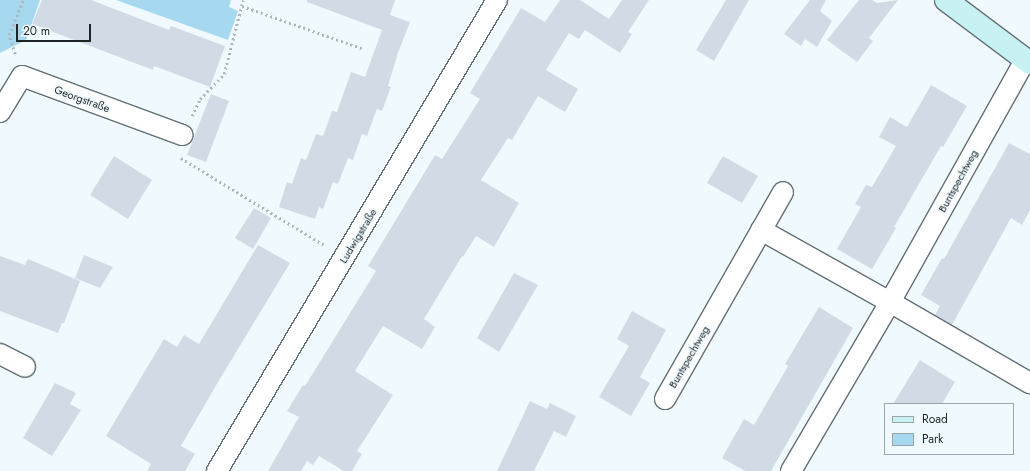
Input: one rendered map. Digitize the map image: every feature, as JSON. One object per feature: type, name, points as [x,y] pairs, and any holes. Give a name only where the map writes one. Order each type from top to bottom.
[{"type":"main road","points":[[946,0],[1027,62]]},
{"type":"street","name":"Ludwigstraße","points":[[217,471],[345,257],[492,2]]},
{"type":"street","name":"Buntspechtweg","points":[[791,471],[890,302],[1027,62]]},
{"type":"street","points":[[0,112],[22,76]]},
{"type":"street","name":"Georgstraße","points":[[22,76],[182,136]]},
{"type":"street","name":"Buntspechtweg","points":[[665,399],[783,192]]},
{"type":"street","points":[[761,230],[1030,383]]},
{"type":"street","points":[[0,354],[25,367]]},
{"type":"path","points":[[22,76],[9,35],[23,0]]},
{"type":"path","points":[[243,0],[224,74],[200,99],[182,136],[178,156],[345,257]]},
{"type":"path","points":[[242,6],[364,49]]},
{"type":"green space","points":[[0,0],[40,0],[26,40],[0,53]]},
{"type":"green space","points":[[116,0],[231,0],[229,7],[238,11],[228,40]]},
{"type":"building","points":[[42,0],[91,0],[169,30],[171,26],[225,46],[210,87],[154,66],[153,70],[32,24]]},
{"type":"building","points":[[307,0],[395,0],[390,15],[410,22],[398,53],[388,86],[391,87],[382,111],[377,109],[367,136],[362,134],[353,160],[348,158],[338,184],[333,182],[323,209],[319,207],[315,219],[279,207],[287,182],[292,184],[301,158],[306,160],[316,134],[323,136],[332,111],[337,112],[351,72],[365,77],[382,30],[307,2]]},
{"type":"building","points":[[560,0],[580,0],[609,19],[622,0],[649,0],[628,32],[632,34],[620,53],[585,30],[579,39],[569,33],[546,70],[578,89],[565,112],[538,96],[512,140],[508,138],[481,180],[519,203],[494,247],[476,236],[463,257],[462,256],[424,319],[435,327],[422,349],[383,326],[355,371],[393,395],[357,451],[362,454],[352,471],[344,471],[319,456],[313,465],[307,461],[301,471],[268,471],[299,417],[287,411],[303,385],[305,386],[376,271],[368,266],[435,155],[442,159],[480,99],[470,93],[521,8],[545,22]]},
{"type":"building","points":[[726,0],[749,0],[714,61],[696,50]]},
{"type":"building","points":[[810,0],[826,0],[820,11],[832,21],[817,47],[805,39],[801,46],[784,34]]},
{"type":"building","points":[[859,0],[872,0],[877,3],[898,0],[869,38],[873,41],[857,62],[827,40]]},
{"type":"building","points":[[931,85],[967,106],[943,147],[941,146],[894,227],[896,228],[872,269],[837,249],[861,207],[855,204],[866,185],[872,187],[896,146],[879,137],[890,117],[907,127]]},
{"type":"building","points":[[211,94],[229,101],[206,162],[187,155]]},
{"type":"building","points":[[1009,143],[1030,154],[1030,210],[1022,225],[1011,218],[952,325],[935,315],[940,306],[921,295],[942,258],[944,259]]},
{"type":"building","points":[[114,156],[152,180],[128,219],[90,195]]},
{"type":"building","points":[[723,156],[758,176],[742,203],[707,183]]},
{"type":"building","points":[[254,208],[271,218],[253,249],[235,238]]},
{"type":"building","points":[[258,245],[290,263],[181,446],[195,454],[185,471],[147,471],[151,464],[106,436],[164,339],[177,347],[184,335],[199,344]]},
{"type":"building","points":[[84,255],[113,267],[100,288],[75,278]]},
{"type":"building","points":[[0,256],[25,265],[28,259],[80,281],[64,323],[62,323],[58,333],[0,311]]},
{"type":"building","points":[[514,273],[538,285],[499,352],[477,338]]},
{"type":"building","points":[[819,307],[853,328],[771,471],[745,471],[722,458],[744,419],[754,425],[788,366],[785,364]]},
{"type":"building","points":[[632,311],[666,330],[640,377],[650,383],[631,416],[599,397],[629,346],[617,339]]},
{"type":"building","points":[[920,360],[955,382],[943,403],[894,403]]},
{"type":"building","points":[[55,383],[76,393],[70,404],[81,410],[52,456],[23,438]]},
{"type":"building","points":[[530,401],[547,409],[550,403],[576,416],[566,437],[554,431],[534,471],[497,471]]}]
